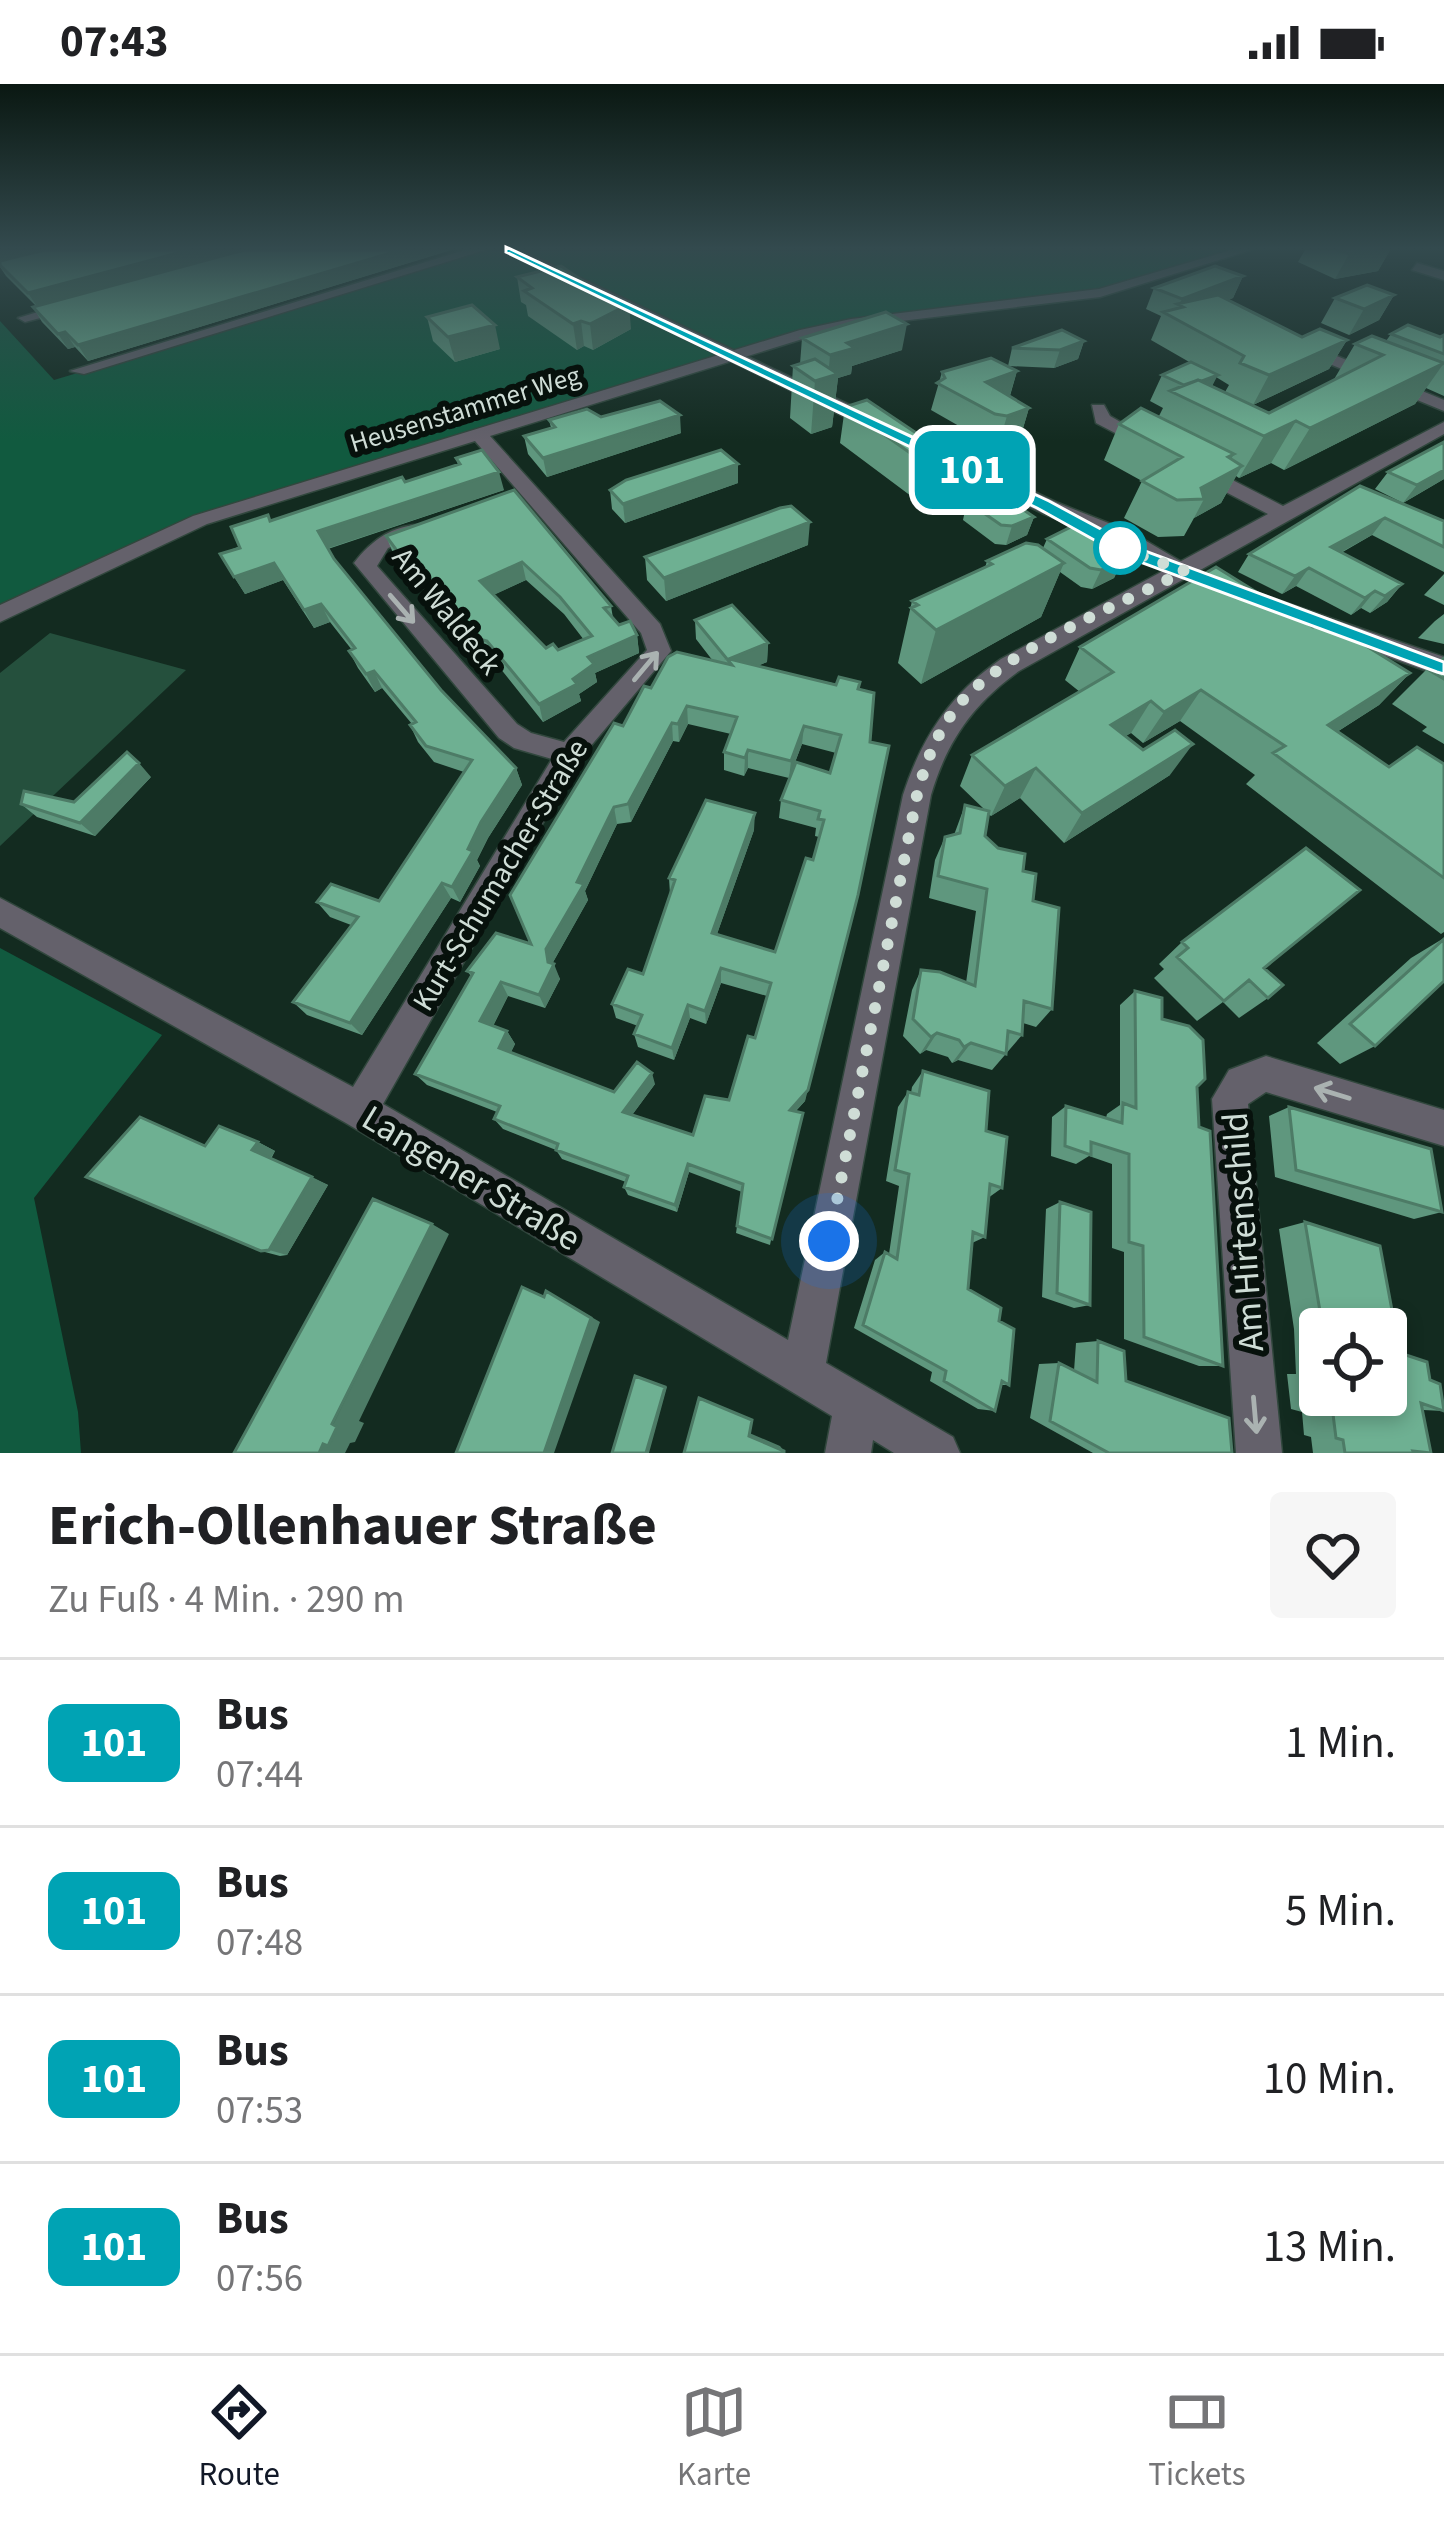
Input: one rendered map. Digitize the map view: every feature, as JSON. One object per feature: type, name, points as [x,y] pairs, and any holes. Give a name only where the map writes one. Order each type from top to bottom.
[{"type":"street","points":[[25,318],[40,314]]},
{"type":"street","points":[[79,371],[267,314]]},
{"type":"street","points":[[646,314],[1050,508],[1107,542],[1444,667]]},
{"type":"street","name":"Heusenstammer Weg","points":[[0,614],[200,520],[841,324],[925,314]]},
{"type":"street","points":[[1280,339],[1444,406]]},
{"type":"street","points":[[1098,409],[1102,419],[1285,515]]},
{"type":"street","points":[[802,1375],[917,795],[932,745],[964,699],[1002,668],[1444,427]]},
{"type":"street","name":"Kurt-Schumacher-Straße","points":[[359,1110],[569,754],[599,715],[654,660],[659,646],[652,630],[520,495],[478,433]]},
{"type":"street","points":[[1423,439],[1444,448]]},
{"type":"street","points":[[1340,485],[1361,495]]},
{"type":"street","name":"Am Waldeck","points":[[450,519],[382,543],[368,554],[368,569],[508,731],[524,741],[569,754]]},
{"type":"street","name":"Langener Straße","points":[[0,912],[359,1110],[938,1453]]},
{"type":"street","name":"Am Hirtenschild","points":[[1259,1453],[1230,1099],[1242,1083],[1266,1074],[1444,1128]]},
{"type":"street","points":[[848,1453],[856,1407]]},
{"type":"green space","points":[[275,314],[943,314],[858,324],[750,346],[206,513],[0,608],[0,321],[54,380]]},
{"type":"green space","points":[[50,633],[186,670],[0,846],[0,673]]},
{"type":"green space","points":[[0,948],[162,1035],[34,1198],[78,1412],[81,1453],[0,1453]]},
{"type":"building","points":[[39,314],[184,314],[78,345],[65,332],[58,334]]},
{"type":"building","points":[[482,314],[495,325],[448,337],[427,317]]},
{"type":"building","points":[[558,314],[610,314],[590,324],[573,324]]},
{"type":"building","points":[[880,314],[907,324],[847,343],[855,348],[830,355],[802,338]]},
{"type":"building","points":[[1166,314],[1256,314],[1302,337],[1320,329],[1347,340],[1269,375],[1240,363],[1244,356]]},
{"type":"building","points":[[1408,325],[1444,335],[1444,354],[1391,334]]},
{"type":"building","points":[[1062,330],[1084,341],[1060,350],[1012,348]]},
{"type":"building","points":[[1372,336],[1444,363],[1310,428],[1296,421],[1264,436],[1170,391],[1198,380],[1269,413],[1383,355],[1355,344]]},
{"type":"building","points":[[991,358],[1017,371],[986,382],[1029,408],[1007,416],[995,414],[937,383],[945,378],[942,372]]},
{"type":"building","points":[[815,359],[838,374],[815,381],[793,366]]},
{"type":"building","points":[[1191,362],[1218,375],[1184,385],[1162,375]]},
{"type":"building","points":[[867,400],[946,453],[923,462],[845,407]]},
{"type":"building","points":[[660,401],[680,415],[543,458],[524,436],[555,427],[549,420],[587,409],[601,417]]},
{"type":"building","points":[[1141,408],[1234,454],[1228,457],[1242,466],[1201,488],[1204,499],[1177,500],[1142,481],[1182,457],[1119,424]]},
{"type":"building","points":[[1444,442],[1444,470],[1417,485],[1388,472]]},
{"type":"building","points":[[482,450],[499,472],[318,531],[334,559],[441,690],[516,768],[481,822],[468,849],[473,851],[452,887],[442,883],[350,1023],[293,1002],[358,917],[317,902],[331,884],[379,901],[472,760],[426,746],[410,725],[416,722],[374,671],[366,674],[349,651],[355,648],[321,604],[304,610],[274,563],[234,577],[220,554],[240,548],[231,527],[268,515],[270,521],[402,477],[405,482],[460,464],[456,458]]},
{"type":"building","points":[[721,450],[738,464],[623,504],[610,490],[626,480]]},
{"type":"building","points":[[1360,486],[1444,521],[1444,547],[1385,518],[1331,547],[1402,584],[1385,596],[1375,591],[1365,598],[1309,568],[1295,576],[1249,554]]},
{"type":"building","points":[[990,487],[1034,517],[1001,525],[968,502],[974,500],[968,496]]},
{"type":"building","points":[[514,490],[611,606],[604,608],[619,625],[630,621],[637,635],[588,657],[594,664],[573,679],[577,684],[539,704],[487,641],[476,638],[386,536]],"holes":[[[522,562],[592,636],[558,650],[553,644],[546,648],[480,581]]]},
{"type":"building","points":[[791,506],[810,522],[664,578],[645,557],[780,508]]},
{"type":"building","points":[[1073,526],[1123,559],[1101,570],[1090,568],[1047,539]]},
{"type":"building","points":[[1026,543],[1038,545],[1064,563],[936,630],[911,608],[918,605],[912,601]]},
{"type":"building","points":[[1216,567],[1313,627],[1329,623],[1410,673],[1328,725],[1389,767],[1417,747],[1444,764],[1444,878],[1273,753],[1285,746],[1201,690],[1164,712],[1151,701],[1111,725],[1143,750],[1175,730],[1193,744],[1082,813],[1036,768],[1005,786],[972,755],[1113,672],[1080,647]]},
{"type":"building","points":[[732,605],[768,643],[729,659],[836,685],[839,677],[860,682],[858,689],[874,693],[870,742],[889,746],[858,895],[808,1090],[790,1110],[803,1113],[772,1239],[737,1226],[743,1184],[688,1164],[675,1205],[624,1187],[628,1176],[556,1150],[558,1144],[494,1119],[500,1106],[415,1074],[473,973],[467,971],[496,933],[531,944],[510,895],[614,723],[623,726],[644,686],[651,688],[668,657],[677,652],[732,665],[695,620]],"holes":[[[687,706],[737,717],[724,752],[745,758],[748,750],[791,761],[804,726],[841,735],[830,773],[796,762],[781,800],[820,811],[818,819],[824,820],[813,860],[806,858],[775,952],[712,933],[755,813],[706,800],[669,878],[675,880],[643,974],[628,969],[612,1004],[642,1015],[634,1034],[672,1048],[688,1005],[705,1011],[721,968],[771,983],[755,1038],[748,1036],[729,1100],[705,1096],[693,1135],[623,1112],[652,1073],[637,1062],[614,1092],[499,1048],[507,1031],[480,1021],[501,982],[539,995],[554,964],[548,962],[546,949],[584,884],[577,882],[614,807],[628,804],[672,723],[678,724]]]},
{"type":"building","points":[[1444,658],[1444,679],[1427,669]]},
{"type":"building","points":[[127,752],[139,763],[80,823],[21,804],[24,791],[74,802]]},
{"type":"building","points":[[965,805],[989,811],[985,836],[998,848],[1025,854],[1023,871],[1036,874],[1033,901],[1059,908],[1052,1009],[1024,1001],[1022,1035],[1008,1031],[1006,1054],[971,1043],[964,1047],[959,1040],[937,1033],[931,1037],[913,1019],[921,970],[975,986],[987,889],[938,876],[945,837],[960,833]]},
{"type":"building","points":[[1306,848],[1360,890],[1264,968],[1283,985],[1268,998],[1249,980],[1224,1001],[1177,957],[1188,948],[1182,942]]},
{"type":"building","points":[[1444,939],[1444,981],[1375,1046],[1350,1024]]},
{"type":"building","points":[[1135,991],[1162,998],[1162,1019],[1189,1026],[1203,1040],[1205,1079],[1197,1087],[1199,1127],[1210,1131],[1223,1366],[1144,1337],[1143,1246],[1129,1242],[1129,1154],[1091,1142],[1091,1155],[1065,1146],[1066,1106],[1122,1123],[1123,1103],[1136,1108]]},
{"type":"building","points":[[923,1071],[989,1091],[986,1131],[1007,1137],[1002,1188],[990,1184],[985,1237],[973,1232],[968,1289],[1001,1308],[999,1321],[1014,1329],[1009,1385],[1002,1381],[995,1411],[944,1381],[946,1371],[863,1325],[885,1252],[897,1259],[909,1174],[895,1170],[908,1092],[919,1095]]},
{"type":"building","points":[[1289,1107],[1431,1149],[1442,1212],[1296,1170]]},
{"type":"building","points":[[140,1117],[205,1146],[219,1126],[258,1142],[252,1150],[312,1177],[269,1250],[261,1251],[86,1177]]},
{"type":"building","points":[[373,1199],[432,1224],[332,1424],[337,1427],[328,1446],[323,1444],[319,1453],[234,1453]]},
{"type":"building","points":[[1060,1202],[1091,1212],[1090,1305],[1057,1293]]},
{"type":"building","points":[[1305,1222],[1380,1246],[1392,1308],[1319,1308]]},
{"type":"building","points":[[522,1287],[544,1297],[546,1291],[591,1318],[544,1453],[456,1453]]},
{"type":"building","points":[[1098,1341],[1124,1351],[1126,1381],[1229,1418],[1232,1453],[1109,1453],[1050,1421],[1059,1363],[1097,1382]]},
{"type":"building","points":[[1407,1355],[1427,1362],[1430,1380],[1440,1384],[1444,1411],[1421,1403],[1431,1453],[1345,1453],[1343,1440],[1336,1438],[1333,1416],[1407,1416]]},
{"type":"building","points":[[635,1376],[665,1387],[646,1453],[612,1453]]},
{"type":"building","points":[[699,1398],[752,1420],[749,1436],[784,1453],[684,1453]]},
{"type":"bus line","name":"101","points":[[646,314],[1043,504],[1107,542],[1323,626],[1444,667]]},
{"type":"route","points":[[829,1241],[917,795],[932,745],[964,699],[1002,668],[1185,571],[1120,548]]}]
